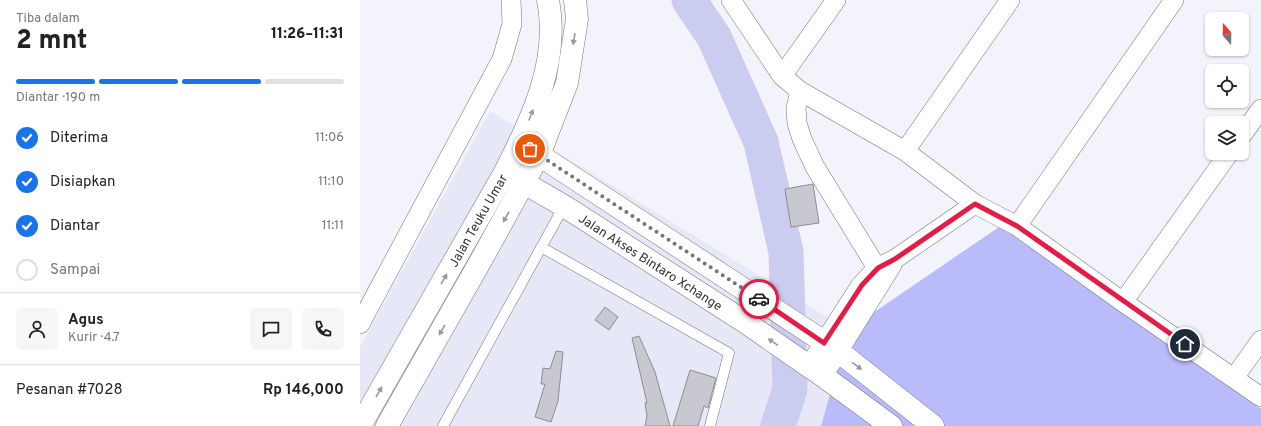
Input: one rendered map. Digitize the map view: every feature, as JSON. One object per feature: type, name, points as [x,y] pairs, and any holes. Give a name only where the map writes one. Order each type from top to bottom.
[{"type":"main road","name":"Jalan Teuku Umar","points":[[360,426],[520,144],[545,77],[551,45],[551,15],[548,0]]},
{"type":"main road","name":"Jalan Teuku Umar","points":[[387,426],[539,155],[566,82],[578,19],[575,0]]},
{"type":"main road","points":[[520,144],[825,343],[933,426]]},
{"type":"main road","name":"Jalan Akses Bintaro Xchange","points":[[505,172],[564,206],[745,322],[891,426]]},
{"type":"street","points":[[360,324],[502,59],[512,24],[511,0]]},
{"type":"street","points":[[731,0],[782,76],[800,91],[905,151],[975,204],[1017,226],[1123,302],[1261,396]]},
{"type":"street","points":[[782,76],[836,0]]},
{"type":"street","points":[[905,151],[1010,0]]},
{"type":"street","points":[[1017,226],[1174,0]]},
{"type":"street","points":[[800,91],[796,108],[797,123],[802,139],[815,167],[881,272]]},
{"type":"street","points":[[1249,125],[1261,108]]},
{"type":"street","points":[[1123,302],[1224,160]]},
{"type":"street","points":[[811,368],[862,285],[881,272],[895,259],[975,204]]},
{"type":"street","points":[[1234,378],[1261,340]]},
{"type":"lane","points":[[443,426],[564,206]]},
{"type":"lane","points":[[541,247],[729,353],[710,426]]},
{"type":"shaded area","points":[[490,111],[848,330],[821,426],[360,426],[360,347]]},
{"type":"shaded area","points":[[1002,225],[1261,409],[1261,426],[821,426],[848,330]]},
{"type":"building","points":[[813,184],[819,223],[791,227],[785,189]]},
{"type":"building","points":[[605,307],[618,317],[609,330],[595,320]]},
{"type":"building","points":[[639,336],[655,372],[670,426],[645,426],[647,416],[645,403],[647,403],[632,338]]},
{"type":"building","points":[[556,351],[563,352],[558,401],[551,422],[535,417],[545,384],[541,384],[543,368],[550,369]]},
{"type":"building","points":[[690,370],[716,378],[708,408],[704,406],[698,426],[673,426]]},
{"type":"waterway","points":[[689,0],[714,37],[761,142],[786,252],[790,389],[778,426]]},
{"type":"way so far","points":[[530,149],[759,299]]},
{"type":"route","points":[[759,299],[824,343],[862,285],[878,268],[895,259],[975,204],[1017,226],[1123,302],[1185,344]]}]
